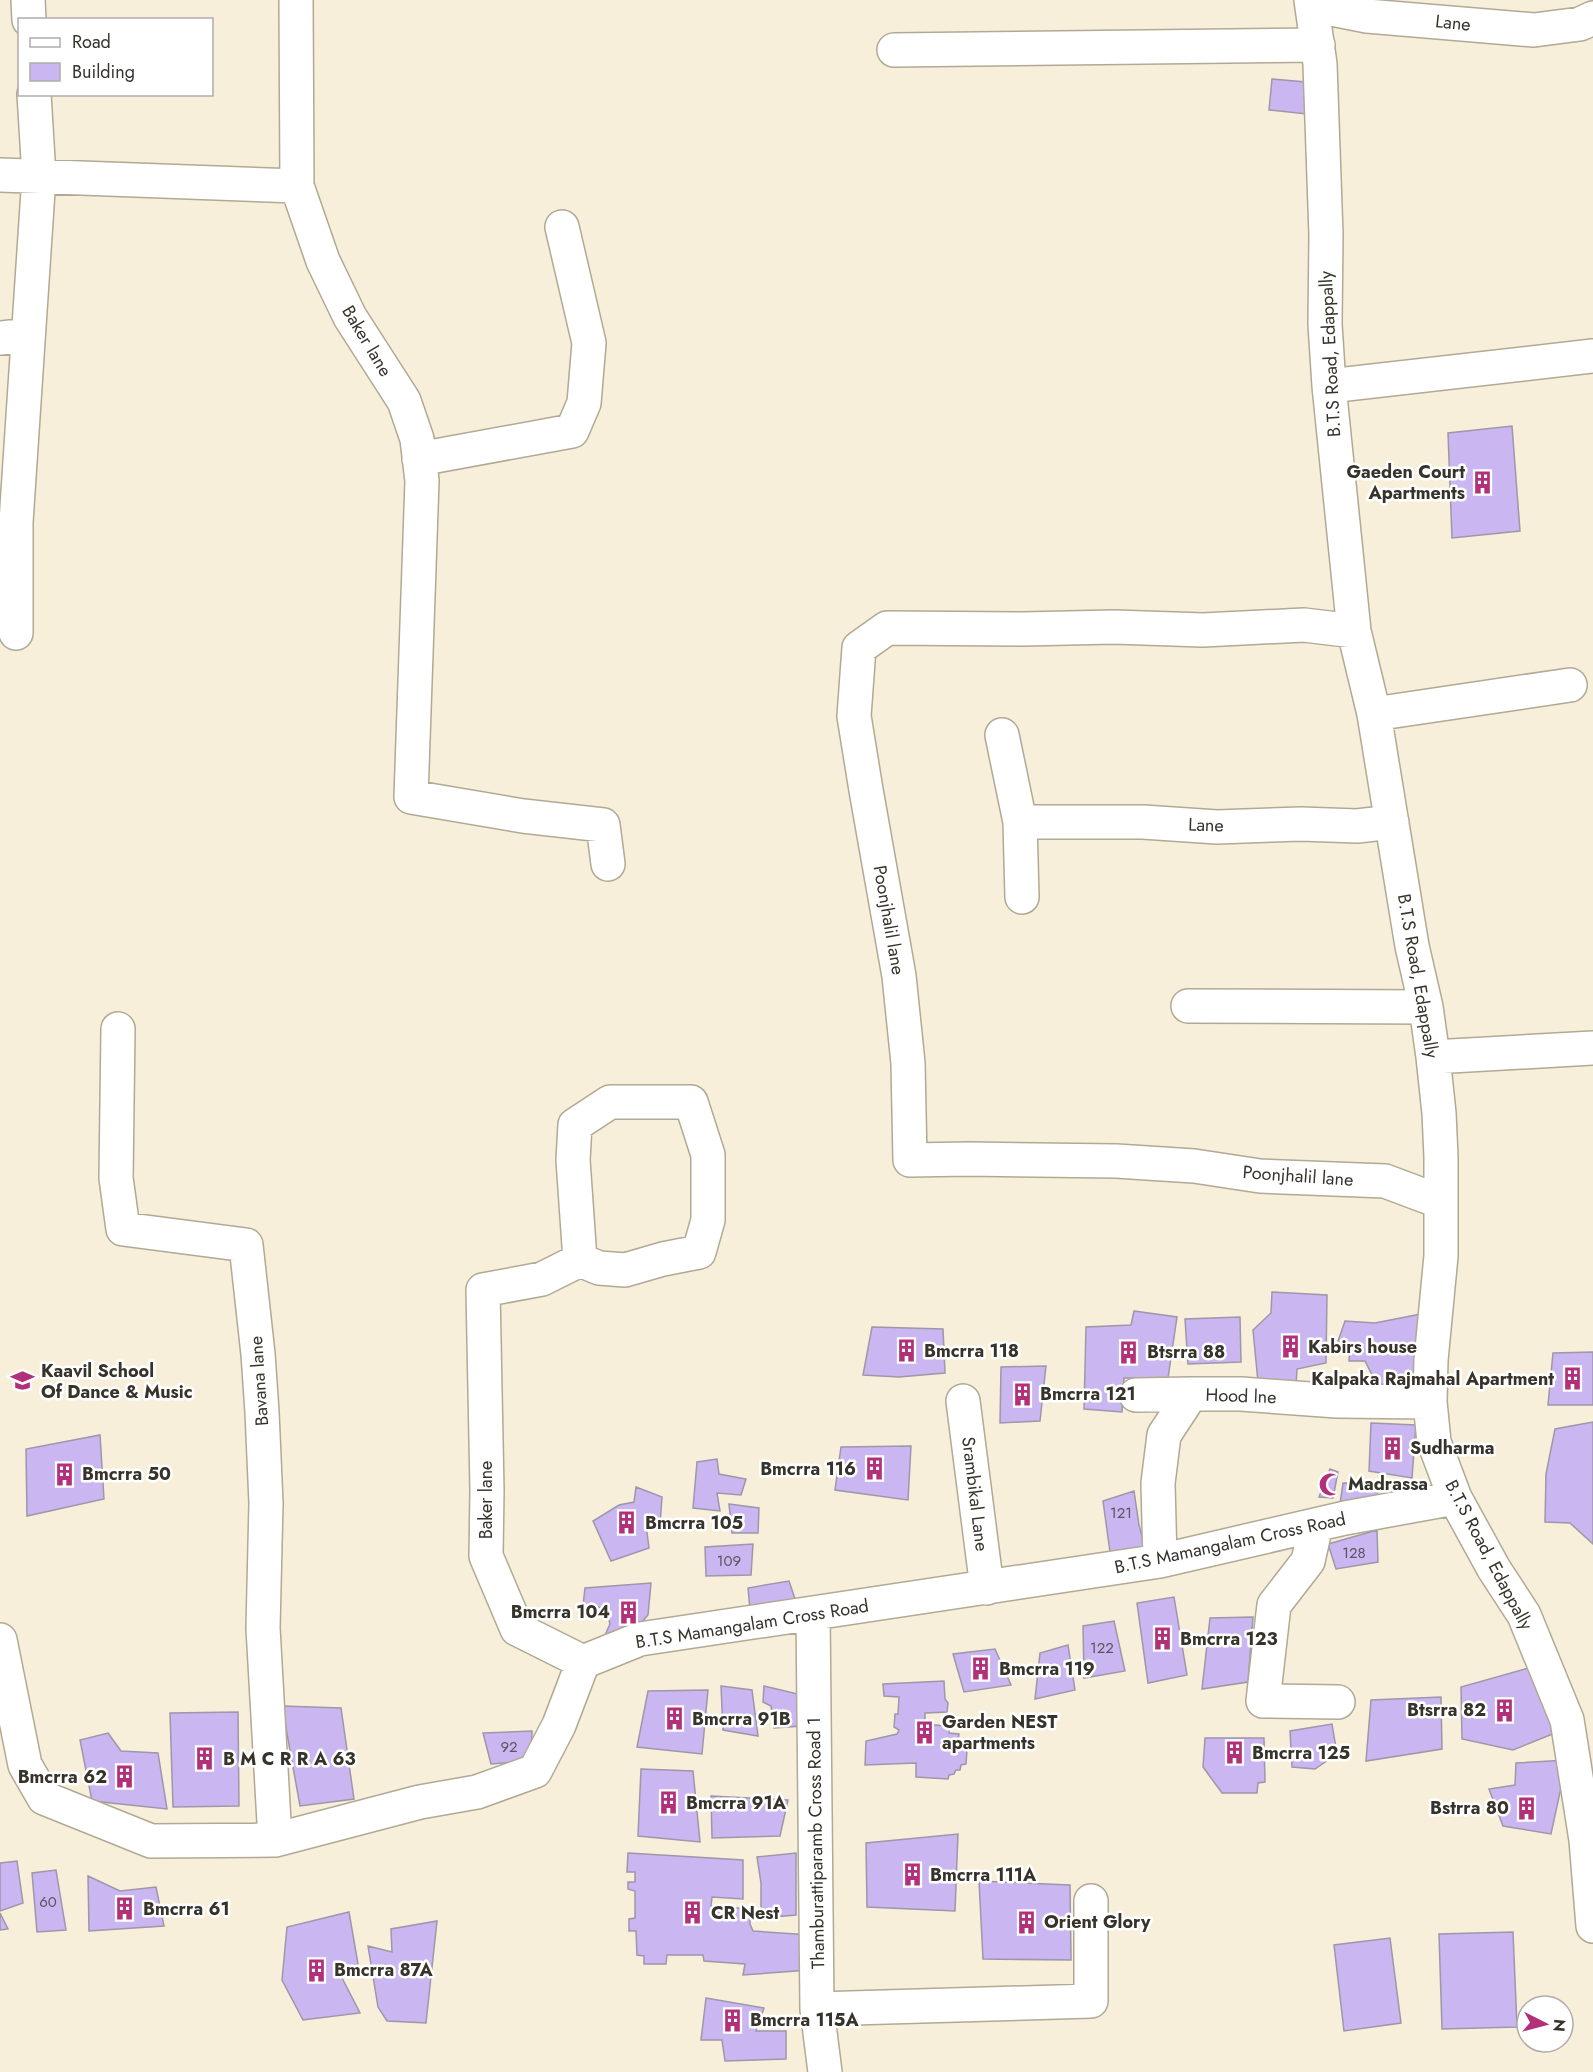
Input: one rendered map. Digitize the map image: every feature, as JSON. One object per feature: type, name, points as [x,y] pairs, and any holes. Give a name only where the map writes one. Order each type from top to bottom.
[{"type":"street","points":[[28,0],[29,18]]},
{"type":"street","name":"Baker lane","points":[[296,0],[297,186],[327,270],[350,317],[404,401],[417,438],[422,481],[411,797],[523,816],[603,825],[608,864]]},
{"type":"street","name":"Lane","points":[[1312,2],[1367,16],[1460,12],[1534,30],[1580,24],[1593,18]]},
{"type":"street","name":"B.T.S Road, Edappally","points":[[1312,2],[1318,45],[1326,235],[1325,324],[1329,386],[1354,631],[1374,714],[1412,946],[1426,1007],[1433,1057],[1441,1157],[1441,1256],[1431,1360],[1430,1402],[1434,1442],[1455,1498],[1494,1569],[1524,1615],[1567,1720],[1586,1840],[1592,1906]]},
{"type":"street","points":[[894,50],[1318,45]]},
{"type":"street","points":[[16,633],[14,336],[39,176],[34,96]]},
{"type":"street","points":[[0,175],[297,186]]},
{"type":"street","points":[[419,459],[572,431],[584,403],[589,343],[562,227]]},
{"type":"street","points":[[1329,386],[1593,356]]},
{"type":"street","name":"Poonjhalil lane","points":[[1354,631],[1304,625],[1203,630],[1114,627],[887,628],[859,648],[854,716],[899,976],[908,1063],[910,1160],[1116,1161],[1194,1166],[1260,1176],[1385,1181],[1441,1202]]},
{"type":"street","points":[[1374,714],[1570,685]]},
{"type":"street","points":[[1002,735],[1020,822],[1022,897]]},
{"type":"street","name":"Lane","points":[[1020,822],[1143,822],[1217,827],[1301,824],[1357,826],[1392,822]]},
{"type":"street","points":[[1188,1006],[1426,1007]]},
{"type":"street","name":"Bavana lane","points":[[118,1029],[116,1178],[123,1229],[246,1245],[262,1412],[266,1503],[263,1628],[275,1840]]},
{"type":"street","points":[[1433,1057],[1593,1048]]},
{"type":"street","points":[[610,1102],[691,1102],[708,1155],[708,1220],[699,1252],[625,1270],[599,1268],[580,1260],[573,1160],[575,1125],[610,1102]]},
{"type":"street","name":"Baker lane","points":[[580,1260],[542,1279],[483,1290],[486,1556],[517,1629],[583,1662]]},
{"type":"street","points":[[1136,1395],[1191,1394]]},
{"type":"street","name":"Hood lne","points":[[1160,1561],[1158,1483],[1164,1435],[1191,1394],[1241,1394],[1337,1401],[1430,1402]]},
{"type":"street","name":"Srambikal Lane","points":[[963,1401],[987,1588]]},
{"type":"street","name":"B.T.S Mamangalam Cross Road","points":[[583,1662],[639,1639],[1160,1561],[1316,1525],[1455,1498]]},
{"type":"street","points":[[1316,1525],[1308,1561],[1275,1605],[1263,1701],[1338,1702]]},
{"type":"street","name":"Thamburattiparamb Cross Road 1","points":[[813,1613],[817,2009],[825,2072]]},
{"type":"street","points":[[0,1640],[25,1765],[44,1798],[152,1840],[275,1840],[420,1802],[477,1792],[535,1771],[559,1725],[583,1662]]},
{"type":"street","points":[[817,2009],[1091,2001],[1091,1902]]},
{"type":"building","points":[[1272,79],[1317,83],[1316,115],[1269,110]]},
{"type":"building","name":"Gaeden Court Apartments","points":[[1512,426],[1520,531],[1452,538],[1448,433]]},
{"type":"building","name":"Kabirs house","points":[[1272,1292],[1327,1295],[1326,1363],[1297,1369],[1296,1386],[1258,1382],[1253,1330],[1271,1313]]},
{"type":"building","name":"Btsrra 88","points":[[1134,1311],[1177,1317],[1168,1378],[1124,1378],[1122,1412],[1084,1409],[1086,1327],[1131,1325]]},
{"type":"building","points":[[1421,1314],[1413,1381],[1377,1385],[1365,1361],[1349,1361],[1350,1347],[1336,1347],[1345,1321],[1375,1323]]},
{"type":"building","points":[[1240,1317],[1241,1362],[1188,1364],[1185,1319]]},
{"type":"building","name":"Bmcrra 118","points":[[872,1327],[943,1329],[945,1373],[899,1377],[863,1375]]},
{"type":"building","name":"Kalpaka Rajmahal Apartment","points":[[1593,1352],[1593,1405],[1548,1405],[1553,1353]]},
{"type":"building","name":"Bmcrra 121","points":[[1046,1366],[1040,1421],[1000,1423],[1001,1367]]},
{"type":"building","points":[[1593,1422],[1593,1544],[1570,1523],[1545,1522],[1546,1474],[1555,1429]]},
{"type":"building","name":"Sudharma","points":[[1371,1423],[1416,1425],[1412,1478],[1369,1471]]},
{"type":"building","name":"Bmcrra 50","points":[[100,1435],[104,1499],[27,1516],[26,1449]]},
{"type":"building","name":"Bmcrra 116","points":[[911,1446],[908,1500],[835,1490],[841,1447]]},
{"type":"building","points":[[717,1459],[719,1474],[746,1479],[741,1495],[717,1493],[720,1511],[693,1508],[697,1462]]},
{"type":"building","name":"Madrassa","points":[[1330,1469],[1338,1472],[1333,1498],[1319,1497]]},
{"type":"building","points":[[1343,1483],[1379,1484],[1376,1502],[1340,1504]]},
{"type":"building","name":"Bmcrra 105","points":[[636,1487],[662,1497],[660,1525],[646,1525],[649,1548],[611,1561],[593,1521],[619,1505],[634,1502]]},
{"type":"building","points":[[1134,1491],[1146,1551],[1110,1552],[1103,1501]]},
{"type":"building","points":[[729,1504],[759,1508],[758,1533],[732,1533]]},
{"type":"building","points":[[1377,1530],[1378,1562],[1336,1569],[1328,1544]]},
{"type":"building","points":[[753,1544],[751,1575],[706,1576],[705,1547]]},
{"type":"building","points":[[789,1581],[796,1602],[750,1609],[748,1588]]},
{"type":"building","name":"Bmcrra 104","points":[[651,1583],[648,1615],[627,1640],[600,1646],[610,1624],[606,1608],[583,1606],[585,1588]]},
{"type":"building","name":"Bmcrra 123","points":[[1174,1597],[1187,1675],[1148,1683],[1137,1603]]},
{"type":"building","points":[[1253,1617],[1248,1682],[1202,1689],[1210,1618]]},
{"type":"building","points":[[1114,1621],[1125,1671],[1084,1678],[1083,1626]]},
{"type":"building","points":[[1068,1645],[1075,1690],[1035,1699],[1040,1653]]},
{"type":"building","name":"Bmcrra 119","points":[[995,1649],[1011,1685],[964,1692],[953,1654]]},
{"type":"building","name":"Btsrra 82","points":[[1532,1667],[1555,1733],[1513,1750],[1462,1739],[1461,1687]]},
{"type":"building","name":"Garden NEST apartments","points":[[944,1681],[945,1699],[948,1703],[947,1712],[925,1713],[925,1724],[946,1726],[950,1723],[949,1733],[959,1734],[958,1741],[951,1740],[952,1748],[967,1750],[966,1764],[961,1765],[960,1770],[956,1770],[954,1774],[949,1775],[948,1779],[916,1777],[916,1763],[865,1765],[866,1741],[897,1734],[899,1730],[894,1727],[895,1714],[898,1714],[899,1697],[884,1696],[883,1684]]},
{"type":"building","points":[[721,1686],[752,1690],[758,1736],[723,1730]]},
{"type":"building","points":[[764,1686],[798,1694],[802,1726],[774,1728],[771,1706],[763,1702]]},
{"type":"building","name":"Bmcrra 91B","points":[[708,1690],[702,1754],[637,1747],[648,1691]]},
{"type":"building","points":[[1441,1697],[1442,1749],[1366,1761],[1371,1700]]},
{"type":"building","points":[[282,1706],[341,1708],[354,1799],[300,1806]]},
{"type":"building","name":"B M C R R A 63","points":[[238,1712],[239,1806],[173,1807],[170,1713]]},
{"type":"building","points":[[1332,1724],[1337,1754],[1315,1769],[1292,1767],[1290,1731]]},
{"type":"building","points":[[532,1731],[531,1761],[491,1764],[483,1733]]},
{"type":"building","name":"Bmcrra 62","points":[[108,1733],[121,1751],[158,1753],[167,1809],[92,1801],[80,1740]]},
{"type":"building","name":"Bmcrra 125","points":[[1205,1738],[1264,1738],[1265,1782],[1258,1783],[1257,1793],[1222,1793],[1203,1767]]},
{"type":"building","name":"Bstrra 80","points":[[1567,1760],[1551,1834],[1503,1826],[1489,1789],[1515,1785],[1516,1763]]},
{"type":"building","name":"Bmcrra 91A","points":[[641,1769],[693,1771],[700,1842],[638,1836]]},
{"type":"building","points":[[711,1796],[788,1800],[780,1836],[712,1838]]},
{"type":"building","name":"Bmcrra 111A","points":[[958,1834],[955,1911],[867,1907],[866,1843]]},
{"type":"building","name":"CR Nest","points":[[628,1853],[743,1860],[743,1899],[712,1897],[711,1906],[750,1909],[750,1924],[753,1931],[810,1935],[809,1970],[743,1975],[745,1964],[704,1961],[703,1955],[667,1955],[666,1964],[644,1964],[644,1956],[637,1955],[636,1931],[629,1931],[629,1919],[635,1918],[635,1891],[628,1889],[628,1882],[635,1882],[635,1872],[627,1872]]},
{"type":"building","points":[[796,1853],[796,1915],[761,1918],[761,1883],[757,1857]]},
{"type":"building","points":[[17,1861],[23,1903],[0,1911],[0,1863]]},
{"type":"building","points":[[56,1870],[66,1930],[37,1932],[32,1873]]},
{"type":"building","name":"Bmcrra 61","points":[[88,1876],[120,1891],[156,1887],[164,1926],[89,1931]]},
{"type":"building","name":"Orient Glory","points":[[979,1881],[1070,1885],[1071,1960],[983,1959]]},
{"type":"building","name":"Bmcrra 87A","points":[[349,1912],[358,1964],[341,1976],[360,2013],[303,2020],[282,1980],[287,1927]]},
{"type":"building","points":[[0,1913],[8,1929],[0,1930]]},
{"type":"building","points":[[437,1921],[426,2023],[387,2021],[378,2007],[368,1946],[392,1952],[391,1929]]},
{"type":"building","points":[[1513,1932],[1515,2027],[1442,2029],[1439,1934]]},
{"type":"building","points":[[1390,1938],[1401,2023],[1344,2031],[1334,1945]]},
{"type":"building","name":"Bmcrra 115A","points":[[706,1998],[764,2008],[756,2031],[786,2031],[786,2059],[725,2061],[722,2040],[701,2040]]},
{"type":"place","name":"Gaeden Court Apartments","points":[[1483,482]]},
{"type":"place","name":"Kabirs house","points":[[1290,1347]]},
{"type":"place","name":"Bmcrra 118","points":[[906,1351]]},
{"type":"place","name":"Btsrra 88","points":[[1129,1352]]},
{"type":"place","name":"Kalpaka Rajmahal Apartment","points":[[1572,1379]]},
{"type":"place","name":"Kaavil School Of Dance & Music","points":[[23,1381]]},
{"type":"place","name":"Bmcrra 121","points":[[1022,1394]]},
{"type":"place","name":"Sudharma","points":[[1392,1448]]},
{"type":"place","name":"Bmcrra 116","points":[[874,1469]]},
{"type":"place","name":"Bmcrra 50","points":[[64,1474]]},
{"type":"place","name":"Madrassa","points":[[1330,1484]]},
{"type":"place","name":"Bmcrra 105","points":[[627,1523]]},
{"type":"place","name":"Bmcrra 104","points":[[628,1612]]},
{"type":"place","name":"Bmcrra 123","points":[[1162,1639]]},
{"type":"place","name":"Bmcrra 119","points":[[981,1669]]},
{"type":"place","name":"Btsrra 82","points":[[1504,1710]]},
{"type":"place","name":"Bmcrra 91B","points":[[674,1719]]},
{"type":"place","name":"Garden NEST apartments","points":[[924,1732]]},
{"type":"place","name":"Bmcrra 125","points":[[1234,1753]]},
{"type":"place","name":"B M C R R A 63","points":[[205,1759]]},
{"type":"place","name":"Bmcrra 62","points":[[125,1777]]},
{"type":"place","name":"Bmcrra 91A","points":[[668,1803]]},
{"type":"place","name":"Bstrra 80","points":[[1527,1808]]},
{"type":"place","name":"Bmcrra 111A","points":[[912,1875]]},
{"type":"place","name":"Bmcrra 61","points":[[125,1909]]},
{"type":"place","name":"CR Nest","points":[[693,1913]]},
{"type":"place","name":"Orient Glory","points":[[1026,1922]]},
{"type":"place","name":"Bmcrra 87A","points":[[316,1970]]},
{"type":"place","name":"Bmcrra 115A","points":[[732,2020]]}]
